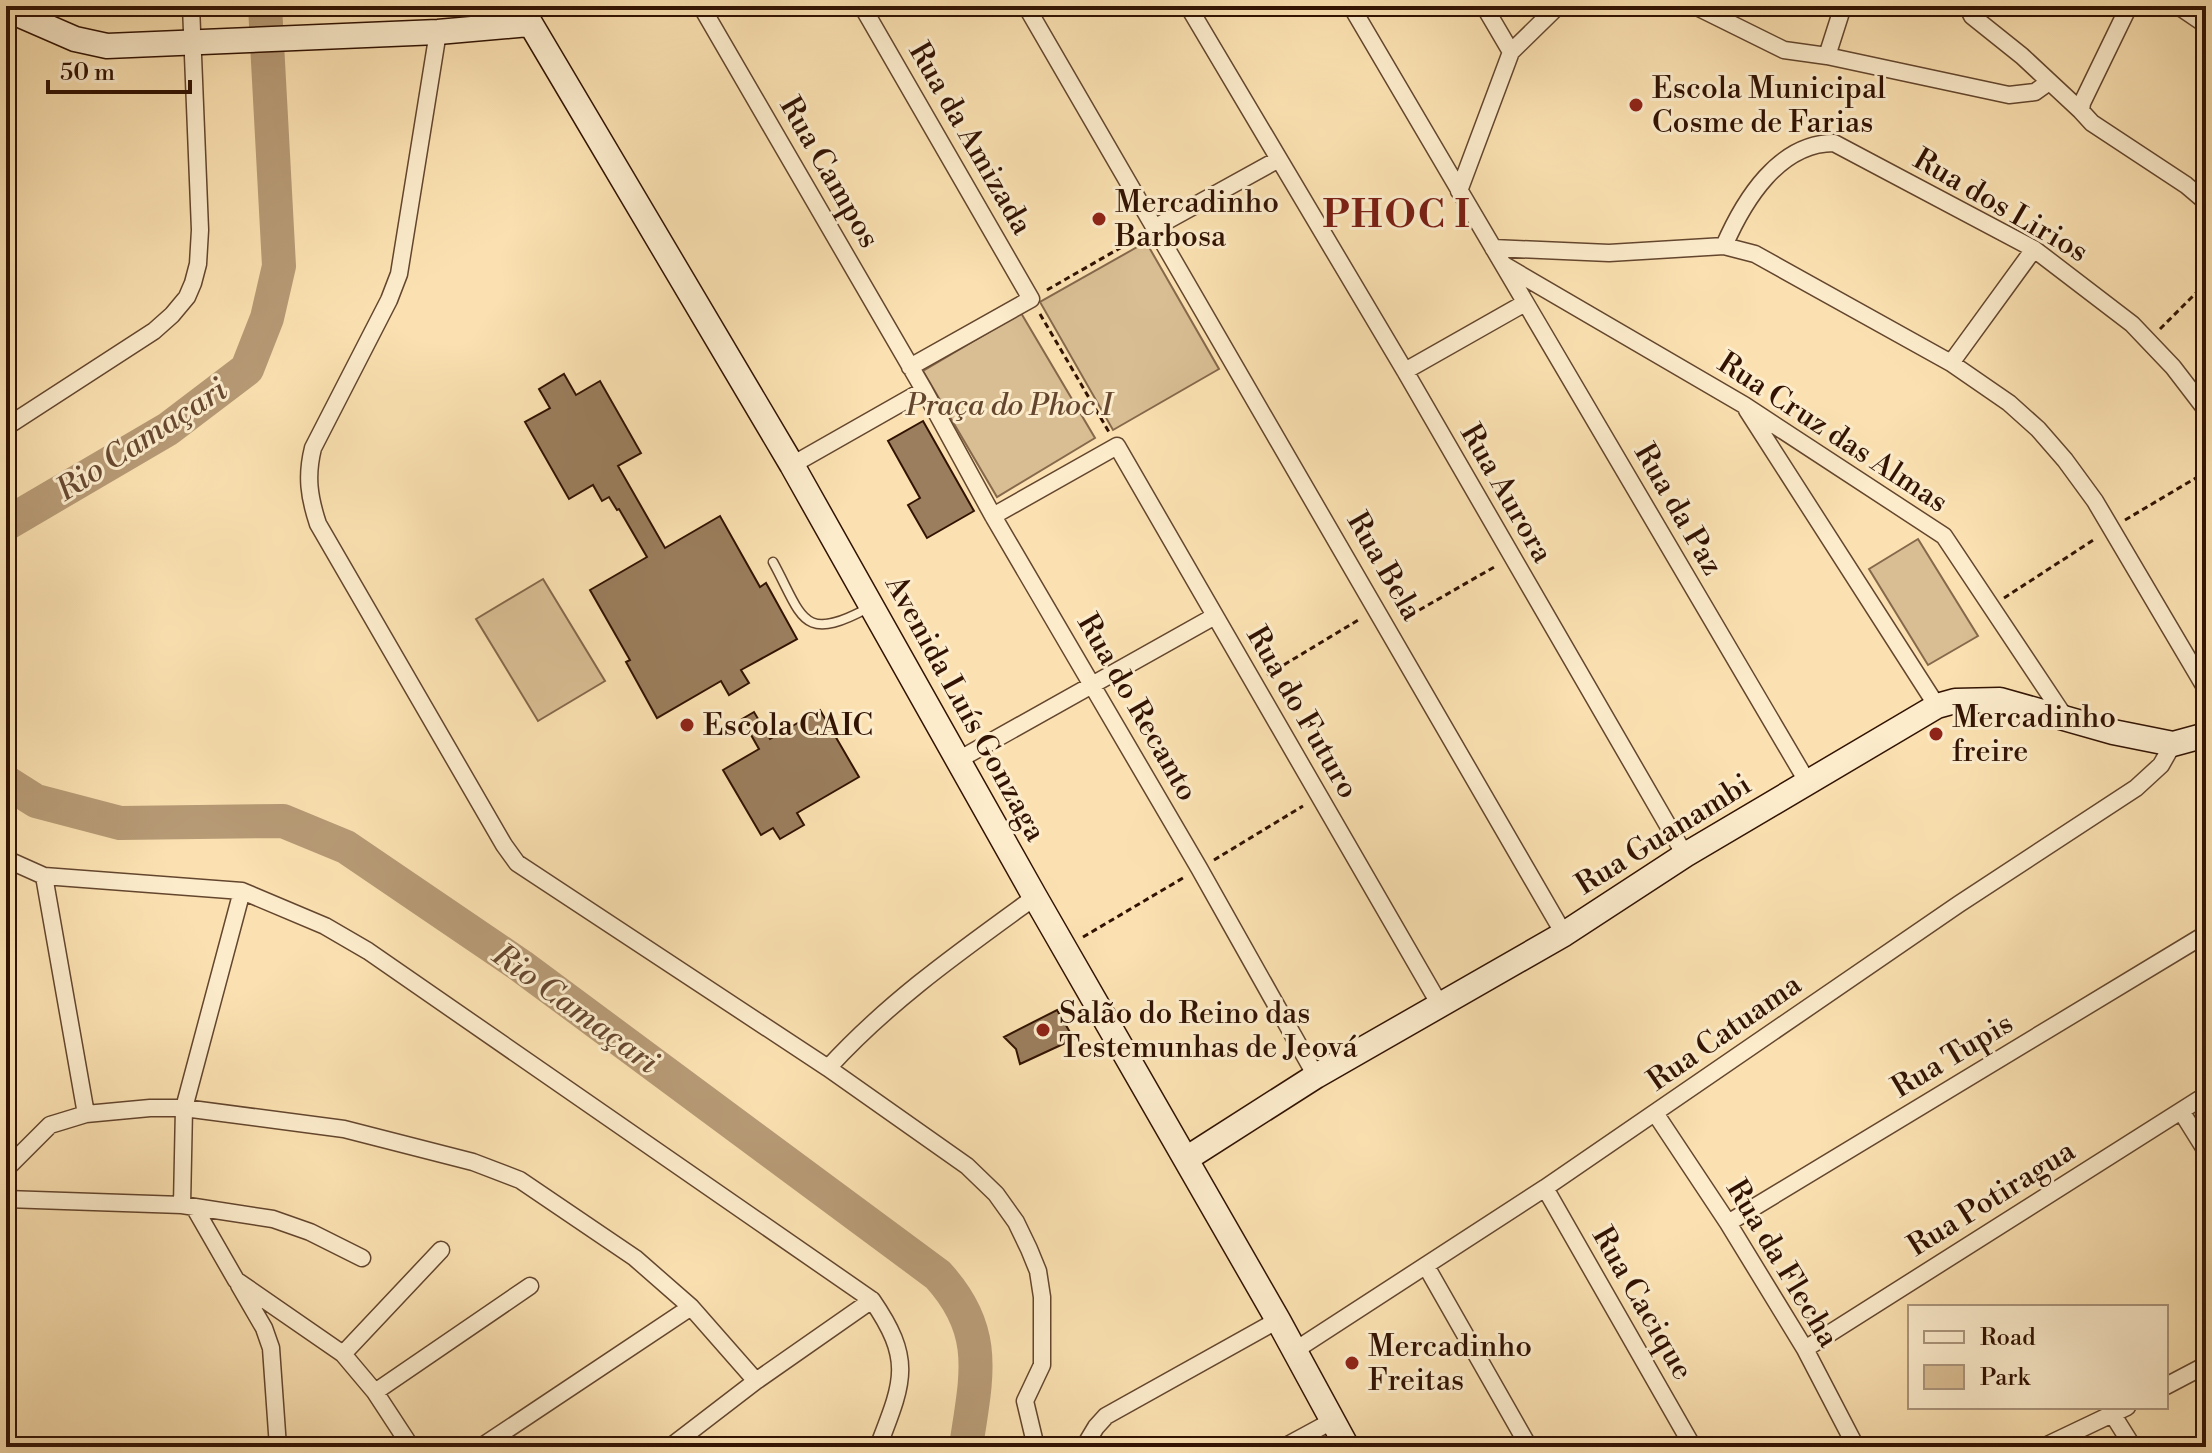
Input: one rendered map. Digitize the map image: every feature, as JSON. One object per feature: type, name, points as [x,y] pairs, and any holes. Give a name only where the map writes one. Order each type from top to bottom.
[{"type":"street","points":[[6,427],[154,331],[187,297],[198,264],[200,230],[191,6]]},
{"type":"street","name":"Rua Campos","points":[[701,6],[910,367]]},
{"type":"street","name":"Rua da Amizada","points":[[862,6],[1031,299]]},
{"type":"street","name":"Rua Bela","points":[[1026,6],[1564,934]]},
{"type":"street","name":"Rua Aurora","points":[[1188,6],[1405,371],[1685,855]]},
{"type":"street","name":"Rua da Paz","points":[[1351,6],[1808,783]]},
{"type":"street","points":[[1484,6],[1511,52]]},
{"type":"street","points":[[1459,191],[1511,52],[1558,6]]},
{"type":"street","points":[[1695,6],[1724,12],[1784,50],[1827,56],[2009,95],[2035,92],[2049,82]]},
{"type":"street","points":[[1827,56],[1843,6]]},
{"type":"street","points":[[1967,6],[1972,16],[2022,56],[2092,123],[2186,185],[2206,202]]},
{"type":"street","points":[[2082,112],[2082,103],[2129,6]]},
{"type":"street","points":[[2178,6],[2206,25]]},
{"type":"street","points":[[6,9],[75,39],[107,46],[438,32],[525,15]]},
{"type":"street","name":"Avenida Luís Gonzaga","points":[[525,15],[792,465],[1278,1320],[1347,1447]]},
{"type":"street","points":[[438,32],[399,274],[389,300],[313,448],[308,470],[309,498],[318,524],[517,863],[828,1068],[967,1166],[996,1194],[1016,1222],[1038,1271],[1042,1297],[1042,1365],[1025,1401],[1036,1447]]},
{"type":"street","name":"Rua dos Lirios","points":[[1724,246],[1738,214],[1774,169],[1810,145],[1834,143],[2034,249],[2109,304],[2149,340],[2206,410]]},
{"type":"street","points":[[1154,228],[1279,159]]},
{"type":"street","points":[[1493,248],[1609,253],[1724,246],[1755,254],[1951,363],[2009,403],[2038,429],[2065,460],[2095,501],[2206,689]]},
{"type":"street","points":[[1951,363],[2034,249]]},
{"type":"street","name":"Rua Cruz das Almas","points":[[1502,264],[1744,405],[1944,536],[2066,719]]},
{"type":"street","points":[[910,367],[1031,299]]},
{"type":"street","points":[[1405,371],[1525,303]]},
{"type":"street","name":"Rua do Recanto","points":[[910,367],[1316,1076]]},
{"type":"street","points":[[792,465],[924,390]]},
{"type":"street","points":[[1744,405],[1937,706]]},
{"type":"street","points":[[993,516],[1117,446]]},
{"type":"street","name":"Rua do Futuro","points":[[1117,446],[1440,1005]]},
{"type":"street","points":[[960,759],[1215,616]]},
{"type":"street","name":"Rua Guanambi","points":[[1186,1159],[1316,1076],[1564,934],[1685,855],[1937,706],[1955,701],[2000,700],[2144,740],[2173,744],[2206,735]]},
{"type":"street","name":"Rua Catuama","points":[[1294,1351],[1545,1188],[1959,904],[2136,788],[2161,765],[2173,744]]},
{"type":"street","points":[[6,859],[44,876],[242,891],[325,926],[368,951],[872,1300],[889,1325],[899,1350],[902,1373],[898,1396],[878,1447]]},
{"type":"street","points":[[44,876],[86,1114]]},
{"type":"street","points":[[242,891],[184,1108],[188,1206],[264,1328],[271,1348],[278,1447]]},
{"type":"street","points":[[828,1068],[893,1003],[1035,897]]},
{"type":"street","name":"Rua Tupis","points":[[1728,1223],[2206,934]]},
{"type":"street","name":"Rua Potiragua","points":[[1805,1349],[2206,1095]]},
{"type":"street","points":[[6,1169],[50,1125],[86,1114],[140,1108],[184,1108],[344,1129],[496,1170],[520,1180],[618,1245],[691,1307],[756,1381]]},
{"type":"street","points":[[2181,1111],[2206,1151]]},
{"type":"street","name":"Rua da Flecha","points":[[1655,1113],[1728,1223],[1805,1349],[1856,1447]]},
{"type":"street","name":"Rua Cacique","points":[[1545,1188],[1693,1447]]},
{"type":"street","points":[[6,1199],[188,1206],[291,1224],[362,1258]]},
{"type":"street","points":[[343,1354],[441,1250]]},
{"type":"street","points":[[1426,1266],[1529,1447]]},
{"type":"street","points":[[236,1280],[343,1354],[375,1392],[411,1447]]},
{"type":"street","points":[[375,1392],[530,1286]]},
{"type":"street","points":[[670,1447],[756,1381],[872,1300]]},
{"type":"street","points":[[481,1447],[691,1307]]},
{"type":"street","points":[[1084,1447],[1106,1416],[1278,1320]]},
{"type":"street","points":[[2168,1385],[2206,1365]]},
{"type":"street","points":[[2043,1447],[2120,1411],[2133,1447]]},
{"type":"street","points":[[1284,1447],[1332,1421]]},
{"type":"lane","points":[[773,562],[803,617],[815,626],[829,625],[872,606]]},
{"type":"path","points":[[1117,446],[1031,299],[1154,228]]},
{"type":"path","points":[[2149,340],[2206,283]]},
{"type":"path","points":[[1388,628],[1512,557]]},
{"type":"path","points":[[1253,683],[1377,609]]},
{"type":"green space","points":[[1146,242],[1219,369],[1113,430],[1040,302]]},
{"type":"green space","name":"Praça do Phoc I","points":[[1021,313],[1095,438],[997,497],[923,371]]},
{"type":"green space","points":[[1918,539],[1978,636],[1928,665],[1869,569]]},
{"type":"green space","points":[[543,579],[605,681],[538,721],[476,619]]},
{"type":"building","points":[[564,374],[576,395],[600,381],[641,453],[618,466],[665,548],[720,516],[760,587],[766,583],[797,639],[741,670],[749,683],[729,695],[721,681],[657,718],[626,662],[630,660],[590,590],[647,557],[619,509],[609,497],[602,501],[593,485],[569,499],[525,422],[550,408],[539,389]]},
{"type":"building","points":[[923,421],[974,511],[927,538],[908,505],[920,498],[888,441]]},
{"type":"building","points":[[820,710],[859,777],[797,813],[804,825],[780,839],[773,828],[761,835],[723,770],[759,749],[742,719],[754,712],[770,739]]},
{"type":"building","name":"Salão do Reino das Testemunhas de Jeová","points":[[1057,1010],[1074,1039],[1020,1064],[1016,1049],[1004,1037]]},
{"type":"waterway","name":"Rio Camaçari","points":[[6,524],[168,429],[247,369],[267,318],[279,266],[265,6]]},
{"type":"waterway","name":"Rio Camaçari","points":[[6,782],[36,801],[120,823],[283,821],[346,847],[521,966],[938,1275],[955,1296],[972,1336],[975,1377],[966,1447]]},
{"type":"place","name":"Escola Municipal Cosme de Farias","points":[[1636,105]]},
{"type":"place","name":"Mercadinho Barbosa","points":[[1099,219]]},
{"type":"place","name":"Escola CAIC","points":[[687,725]]},
{"type":"place","name":"Mercadinho freire","points":[[1936,734]]},
{"type":"place","name":"Salão do Reino das Testemunhas de Jeová","points":[[1043,1030]]},
{"type":"place","name":"Mercadinho Freitas","points":[[1352,1363]]},
{"type":"district","name":"PHOC I","points":[[1397,214]]}]
